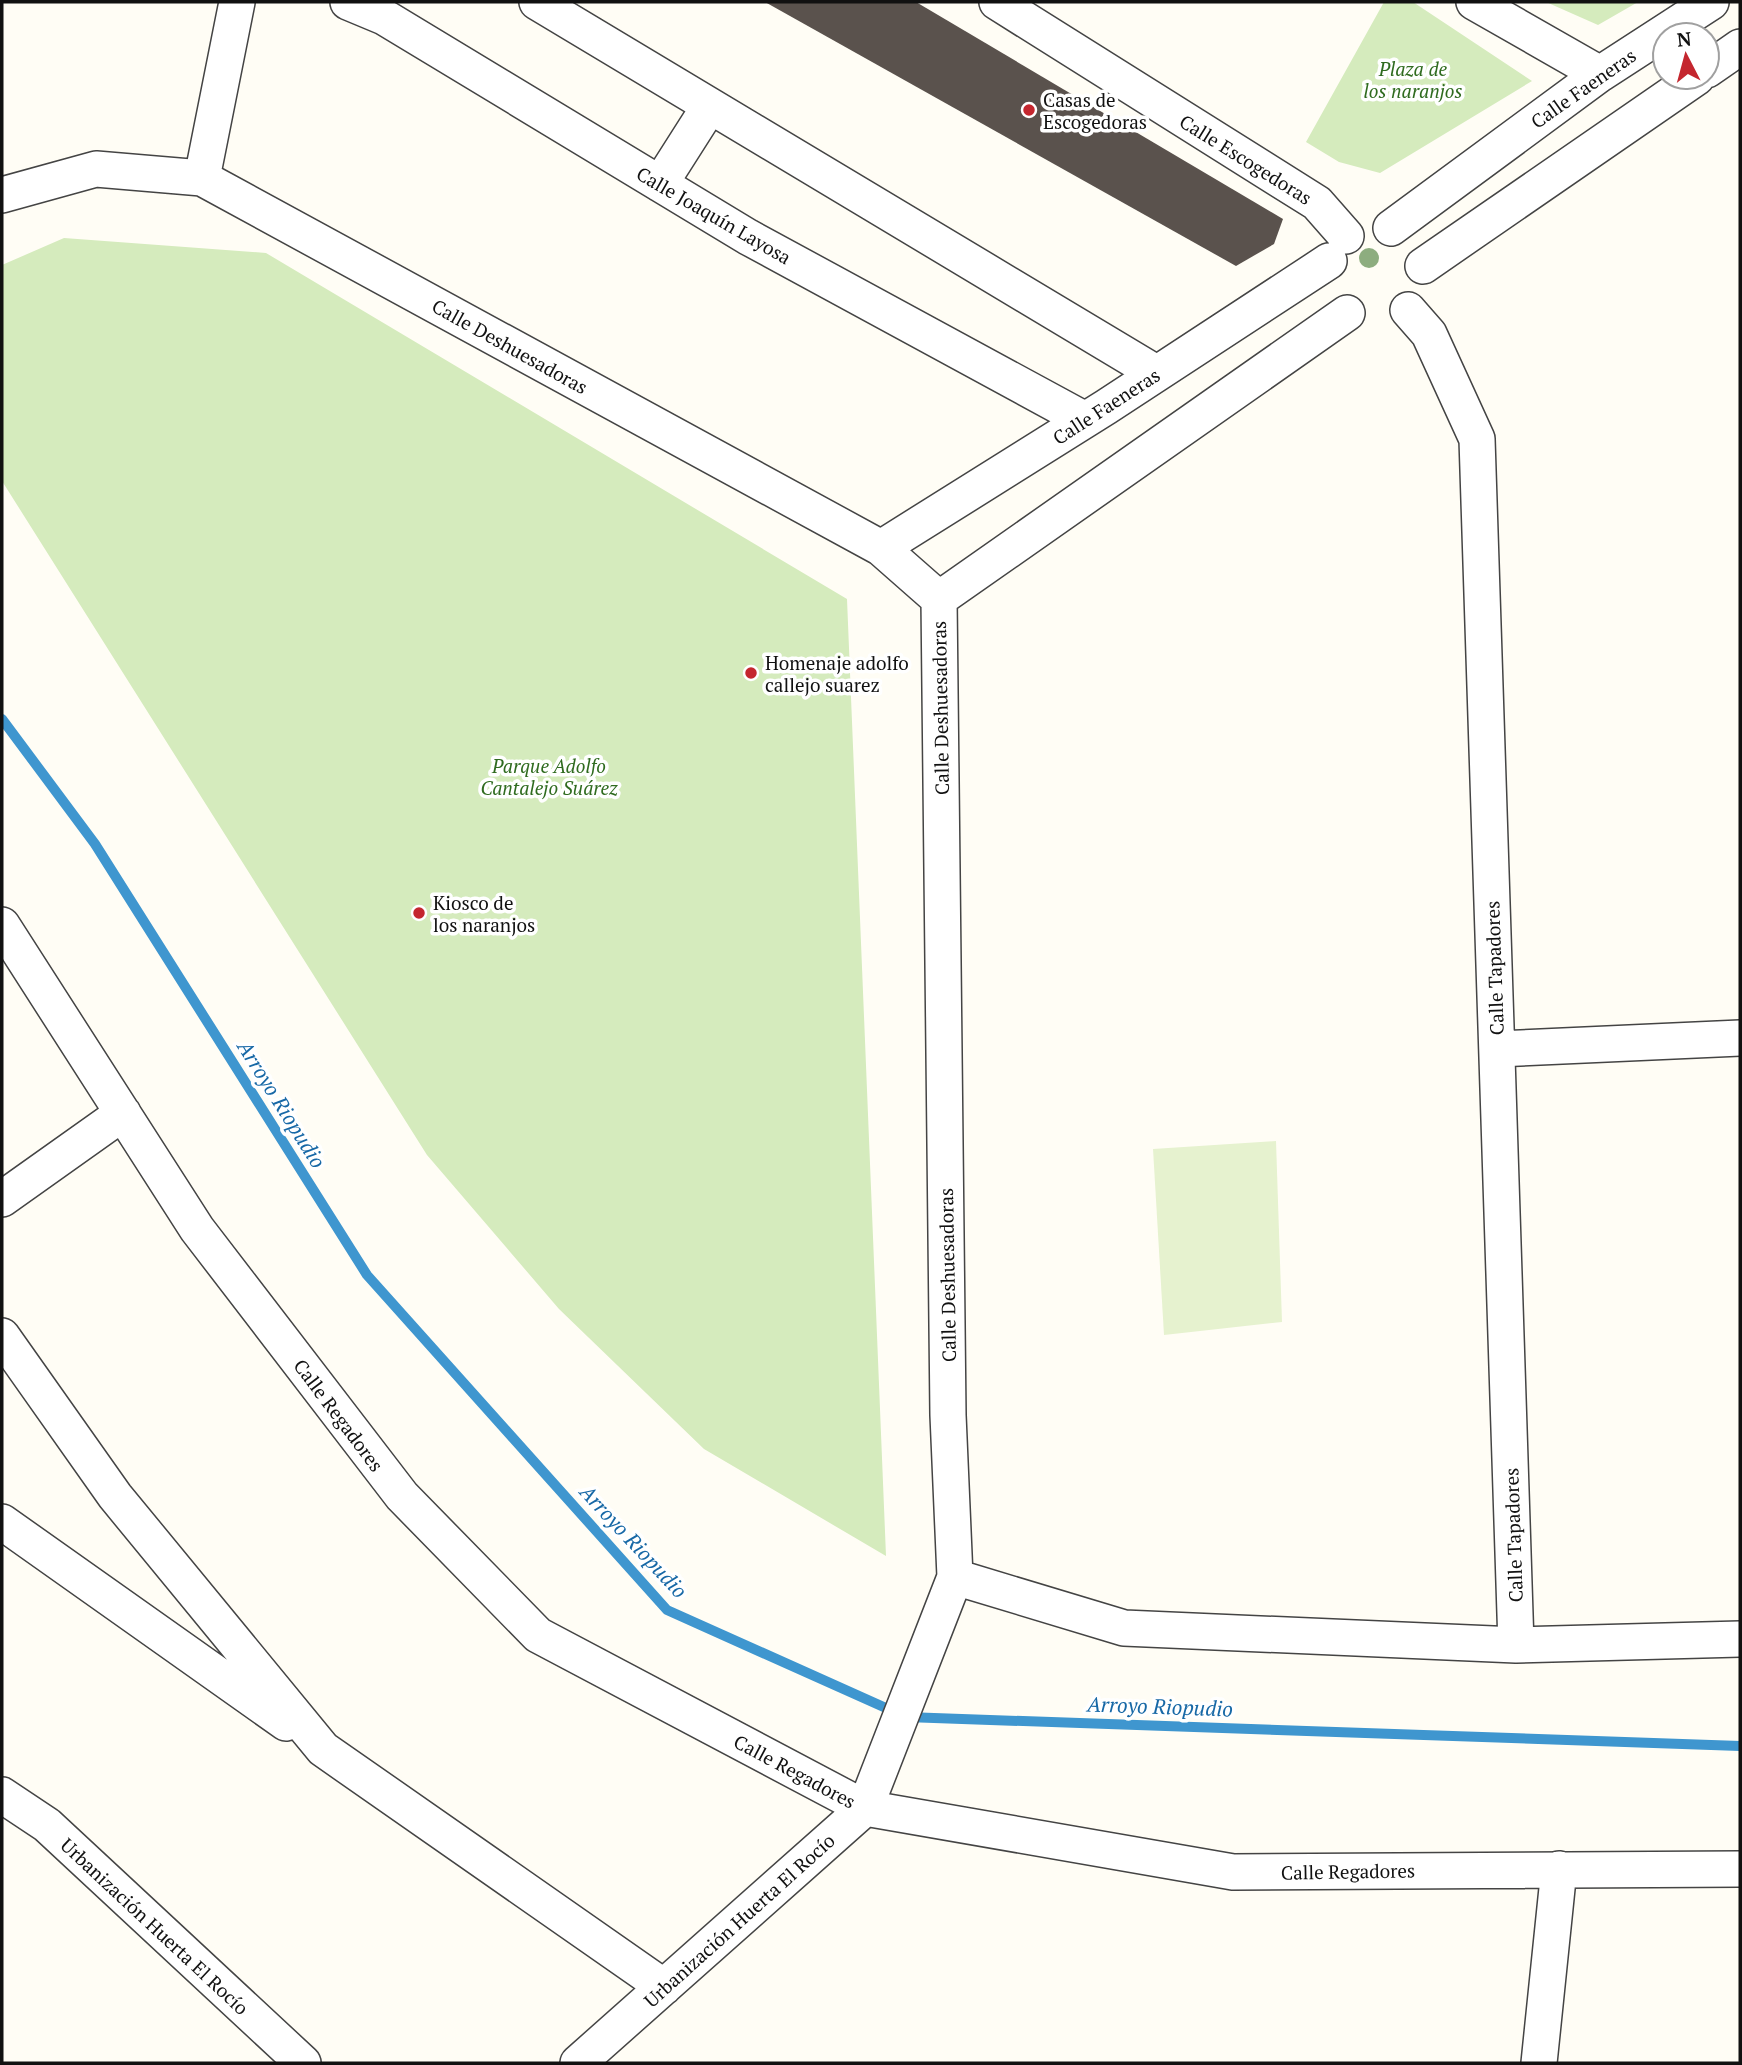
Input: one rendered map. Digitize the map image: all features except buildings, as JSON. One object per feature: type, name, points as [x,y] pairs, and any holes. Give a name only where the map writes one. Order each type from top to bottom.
[{"type":"street","points":[[202,178],[237,2]]},
{"type":"street","name":"Calle Joaquín Layosa","points":[[348,2],[384,18],[748,237],[1085,420]]},
{"type":"street","points":[[537,2],[1156,373]]},
{"type":"street","name":"Calle Escogedoras","points":[[996,2],[1318,203],[1338,249]]},
{"type":"street","points":[[1474,2],[1600,74]]},
{"type":"street","name":"Calle Faeneras","points":[[1391,228],[1600,74],[1711,2]]},
{"type":"street","points":[[1740,47],[1740,53]]},
{"type":"street","points":[[1721,60],[1740,47]]},
{"type":"street","points":[[1423,266],[1677,91]]},
{"type":"street","points":[[660,184],[709,107]]},
{"type":"street","name":"Calle Deshuesadoras","points":[[2,195],[96,169],[202,178],[881,548],[939,599],[948,1415],[955,1577],[882,1766]]},
{"type":"street","points":[[1366,228],[1391,228],[1407,237],[1418,250],[1423,266],[1421,288],[1408,310],[1379,322],[1362,320],[1347,313],[1331,294],[1327,278],[1338,249],[1366,228]]},
{"type":"street","name":"Calle Faeneras","points":[[881,548],[1085,420],[1338,249]]},
{"type":"street","name":"Calle Tapadores","points":[[1408,310],[1429,334],[1477,439],[1516,1645]]},
{"type":"street","points":[[939,599],[1347,313]]},
{"type":"street","points":[[2,925],[123,1113],[2,1199]]},
{"type":"street","points":[[1497,1049],[1740,1038]]},
{"type":"street","name":"Calle Regadores","points":[[123,1113],[197,1229],[402,1496],[538,1635],[865,1808],[1233,1872],[1740,1869]]},
{"type":"street","points":[[2,1336],[115,1496],[323,1749]]},
{"type":"street","points":[[2,1522],[664,1987]]},
{"type":"street","points":[[955,1577],[1124,1628],[1516,1645],[1740,1639]]},
{"type":"street","name":"Urbanización Huerta El Rocío","points":[[578,2063],[865,1808],[882,1766]]},
{"type":"street","name":"Urbanización Huerta El Rocío","points":[[2,1795],[47,1825],[303,2063]]},
{"type":"street","points":[[1539,2063],[1559,1869]]},
{"type":"green space","name":"Plaza de los naranjos","points":[[1384,2],[1413,2],[1532,81],[1380,173],[1339,162],[1306,142]]},
{"type":"green space","points":[[1546,2],[1638,2],[1598,25]]},
{"type":"green space","name":"Parque Adolfo Cantalejo Suárez","points":[[64,238],[266,253],[847,599],[886,1556],[704,1449],[559,1309],[427,1155],[2,481],[2,265]]},
{"type":"green space","points":[[1276,1141],[1282,1322],[1164,1335],[1153,1149]]},
{"type":"waterway","name":"Arroyo Riopudio","points":[[2,719],[95,844],[367,1275],[667,1610],[906,1717],[1740,1746]]},
{"type":"place","name":"Casas de Escogedoras","points":[[1029,110]]},
{"type":"place","name":"Homenaje adolfo callejo suarez","points":[[751,673]]},
{"type":"place","name":"Kiosco de los naranjos","points":[[419,913]]}]
